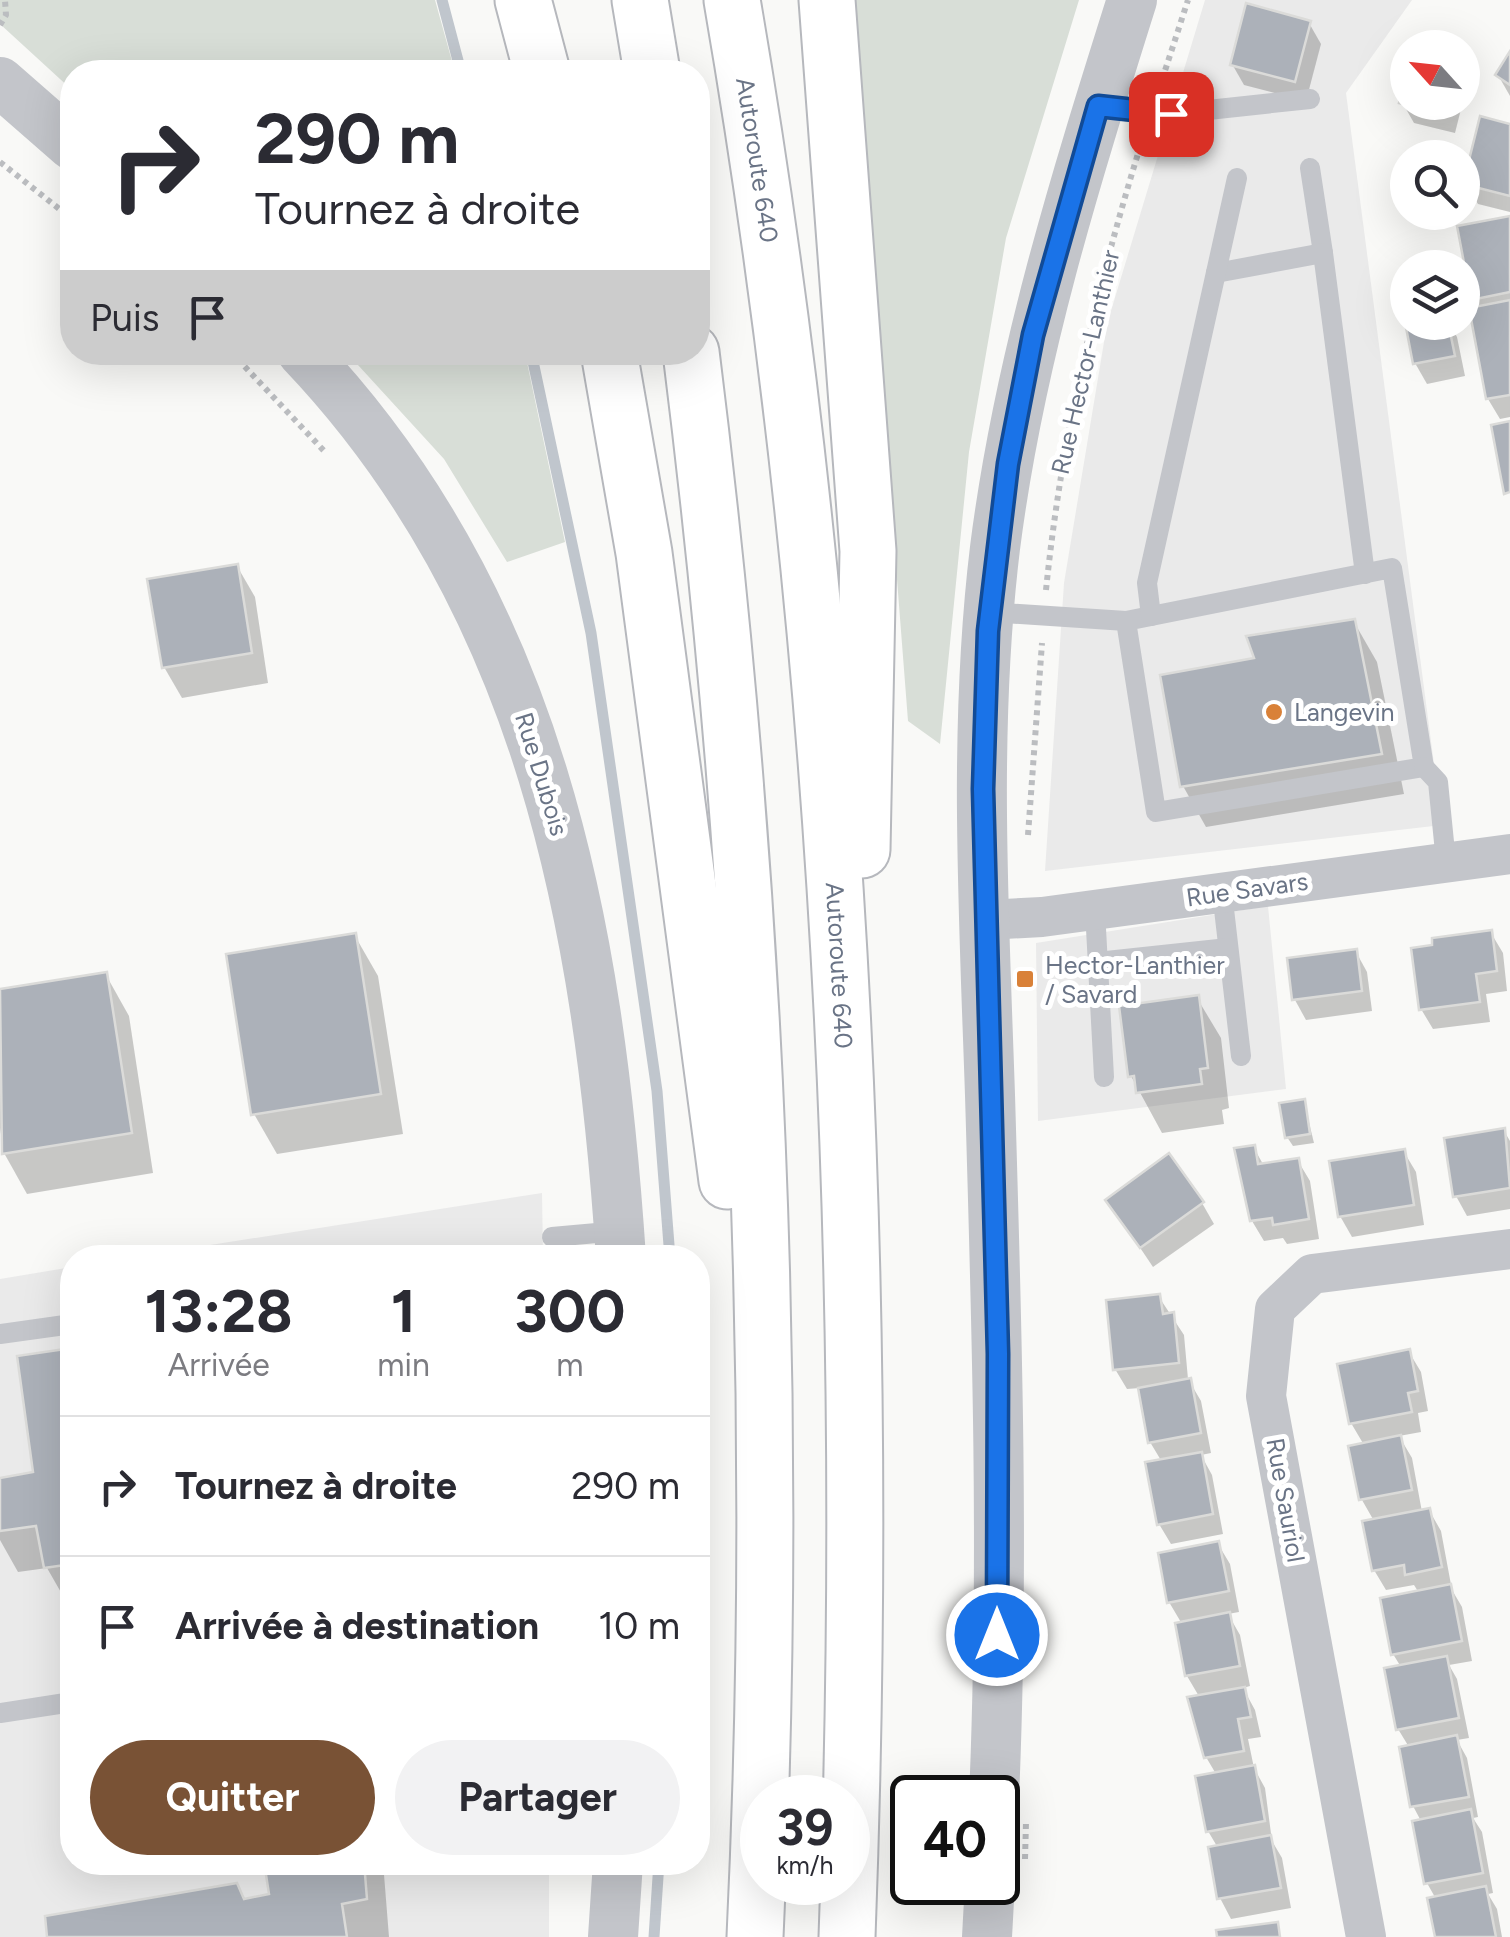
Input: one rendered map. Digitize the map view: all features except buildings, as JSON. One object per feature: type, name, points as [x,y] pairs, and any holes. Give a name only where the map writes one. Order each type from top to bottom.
[{"type":"highway","points":[[523,0],[539,60]]},
{"type":"highway","points":[[640,0],[650,60]]},
{"type":"highway","name":"Autoroute 640","points":[[732,0],[777,308],[810,602],[840,986],[853,1288],[856,1659],[847,1937]]},
{"type":"highway","points":[[827,0],[868,551],[853,1288]]},
{"type":"highway","points":[[611,365],[646,569],[674,802],[765,1450]]},
{"type":"highway","points":[[692,365],[724,651],[746,913],[762,1249],[765,1450],[755,1937]]},
{"type":"street","name":"Rue Hector-Lanthier","points":[[994,1775],[998,1354],[983,734],[989,612],[1008,464],[1033,335],[1132,0]]},
{"type":"street","points":[[0,82],[60,134]]},
{"type":"street","name":"Rue Dubois","points":[[313,365],[359,417],[416,493],[478,602],[520,700],[554,802],[581,929],[620,1244]]},
{"type":"street","name":"Rue Savars","points":[[985,920],[1095,910],[1510,854]]},
{"type":"street","name":"Rue Sauriol","points":[[1366,1937],[1266,1396],[1275,1309],[1312,1274],[1510,1249]]},
{"type":"street","points":[[613,1937],[617,1875]]},
{"type":"street","points":[[987,1937],[989,1905]]},
{"type":"lane","points":[[1098,106],[1171,114],[1310,99]]},
{"type":"lane","points":[[1310,168],[1366,574]]},
{"type":"lane","points":[[1151,616],[1148,584],[1237,178]]},
{"type":"lane","points":[[1216,272],[1323,253]]},
{"type":"lane","points":[[989,612],[1098,623],[1126,621],[1392,568],[1424,767],[1438,782],[1446,862]]},
{"type":"lane","points":[[1126,621],[1156,812],[1424,767]]},
{"type":"lane","points":[[1222,892],[1241,1056]]},
{"type":"lane","points":[[1095,910],[1104,1077]]},
{"type":"lane","points":[[1098,962],[1228,948]]},
{"type":"lane","points":[[552,1237],[620,1244]]},
{"type":"lane","points":[[0,1334],[60,1326]]},
{"type":"lane","points":[[0,1714],[60,1704]]},
{"type":"path","points":[[0,26],[6,15],[5,0]]},
{"type":"path","points":[[1157,94],[1188,0]]},
{"type":"path","name":"Rue Hector-Lanthier","points":[[1045,596],[1057,483],[1080,365],[1144,133]]},
{"type":"path","points":[[0,162],[60,210]]},
{"type":"path","points":[[243,365],[331,458]]},
{"type":"path","points":[[1027,846],[1042,638]]},
{"type":"shaded area","points":[[0,0],[435,0],[452,60],[60,60],[60,79],[0,24]]},
{"type":"shaded area","points":[[852,0],[1079,0],[1006,238],[969,452],[940,744],[908,721]]},
{"type":"shaded area","points":[[1205,0],[1412,0],[1346,93],[1442,825],[1045,871],[1064,583],[1107,324]]},
{"type":"shaded area","points":[[358,365],[528,365],[565,542],[507,562],[444,459]]},
{"type":"shaded area","points":[[1268,906],[1286,1089],[1038,1121],[1036,943]]},
{"type":"shaded area","points":[[542,1193],[543,1245],[210,1245]]},
{"type":"shaded area","points":[[60,1269],[60,1875],[549,1875],[549,1937],[0,1937],[0,1279]]},
{"type":"waterway","points":[[442,0],[458,60]]},
{"type":"waterway","points":[[534,365],[591,633],[657,1091],[669,1245]]},
{"type":"waterway","points":[[654,1937],[658,1875]]},
{"type":"place","name":"Langevin","points":[[1274,712]]},
{"type":"place","name":"Hector-Lanthier / Savard","points":[[1025,979]]},
{"type":"route","points":[[997,1635],[998,1354],[983,789],[984,698],[995,552],[1033,335],[1098,106],[1171,114]]}]
